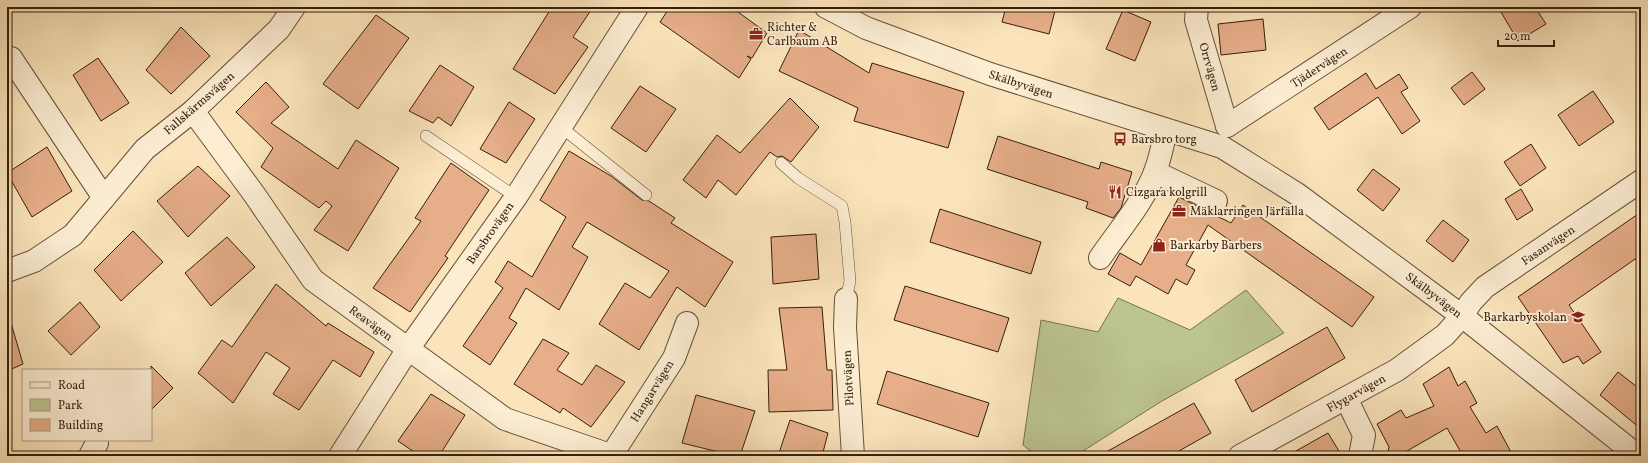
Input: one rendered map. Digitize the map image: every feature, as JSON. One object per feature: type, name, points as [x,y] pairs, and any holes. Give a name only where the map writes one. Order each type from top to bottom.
[{"type":"street","name":"Fallskärmsvägen","points":[[7,271],[34,261],[73,235],[145,149],[193,111],[279,29],[294,7]]},
{"type":"street","name":"Barsbrovägen","points":[[340,456],[408,350],[516,197],[637,7]]},
{"type":"street","name":"Skälbyvägen","points":[[826,7],[866,28],[990,74],[1166,130],[1224,136],[1297,194],[1462,316],[1638,456]]},
{"type":"street","name":"Orrvägen","points":[[1197,7],[1196,20],[1224,136]]},
{"type":"street","name":"Tjädervägen","points":[[1224,136],[1410,7]]},
{"type":"street","points":[[11,58],[104,198]]},
{"type":"street","name":"Reavägen","points":[[193,111],[254,194],[313,280],[505,419],[612,456]]},
{"type":"street","points":[[1100,258],[1144,196],[1155,172],[1166,130]]},
{"type":"street","points":[[1155,172],[1216,201]]},
{"type":"street","name":"Fasanvägen","points":[[1462,316],[1470,302],[1485,287],[1641,181]]},
{"type":"street","name":"Pilotvägen","points":[[846,299],[846,334],[854,456]]},
{"type":"street","name":"Flygarvägen","points":[[1240,456],[1398,370],[1445,335],[1462,316]]},
{"type":"street","name":"Hangarvägen","points":[[612,456],[674,358],[687,324]]},
{"type":"street","points":[[1346,398],[1364,435],[1360,456]]},
{"type":"lane","points":[[561,127],[646,195]]},
{"type":"lane","points":[[426,136],[516,197]]},
{"type":"lane","points":[[781,163],[798,178],[842,206],[845,222],[850,281],[846,299]]},
{"type":"green space","points":[[1246,290],[1284,333],[1162,401],[1075,456],[1037,456],[1023,445],[1041,320],[1098,332],[1118,298],[1190,330]]},
{"type":"building","points":[[552,7],[593,7],[573,37],[588,47],[555,94],[513,69]]},
{"type":"building","points":[[670,7],[731,7],[767,33],[752,58],[747,56],[751,59],[739,78],[660,22]]},
{"type":"building","points":[[1006,7],[1056,7],[1049,34],[1002,22]]},
{"type":"building","points":[[1498,7],[1535,7],[1546,24],[1518,41]]},
{"type":"building","points":[[1123,10],[1151,22],[1135,61],[1106,49]]},
{"type":"building","points":[[376,15],[409,38],[358,109],[323,84]]},
{"type":"building","points":[[1263,19],[1266,50],[1221,55],[1218,24]]},
{"type":"building","points":[[181,27],[210,56],[171,94],[146,70]]},
{"type":"building","points":[[799,30],[869,73],[872,63],[964,92],[948,148],[854,121],[858,108],[779,71]]},
{"type":"building","points":[[98,58],[129,103],[101,121],[73,75]]},
{"type":"building","points":[[440,65],[474,87],[451,126],[438,117],[433,123],[409,111]]},
{"type":"building","points":[[1472,72],[1485,89],[1464,105],[1451,88]]},
{"type":"building","points":[[1366,73],[1376,89],[1399,74],[1408,88],[1401,92],[1420,121],[1402,134],[1378,97],[1329,130],[1314,108]]},
{"type":"building","points":[[266,82],[289,107],[271,123],[338,169],[356,140],[399,168],[348,251],[314,230],[332,206],[326,201],[319,208],[261,167],[273,148],[236,112]]},
{"type":"building","points":[[640,86],[676,109],[646,152],[611,128]]},
{"type":"building","points":[[1593,91],[1614,122],[1579,146],[1558,115]]},
{"type":"building","points":[[790,98],[819,127],[791,162],[782,156],[777,157],[770,152],[736,195],[718,180],[706,198],[683,180],[717,135],[740,153]]},
{"type":"building","points":[[509,102],[535,119],[506,163],[480,149]]},
{"type":"building","points":[[998,136],[1099,169],[1101,162],[1132,172],[1121,208],[1113,218],[1086,208],[1088,202],[987,169]]},
{"type":"building","points":[[1531,144],[1546,168],[1520,186],[1504,162]]},
{"type":"building","points":[[47,147],[72,191],[32,217],[7,173]]},
{"type":"building","points":[[569,151],[611,176],[642,200],[649,201],[675,218],[671,223],[733,262],[705,307],[677,287],[639,350],[599,324],[625,283],[650,298],[669,271],[587,222],[572,247],[588,257],[559,310],[526,288],[509,318],[517,323],[490,365],[463,346],[503,288],[495,282],[508,261],[532,277],[566,217],[540,200]]},
{"type":"building","points":[[451,163],[489,190],[445,256],[448,258],[410,312],[373,288],[421,221],[415,218]]},
{"type":"building","points":[[198,166],[230,196],[188,237],[157,201]]},
{"type":"building","points":[[1373,169],[1400,189],[1383,211],[1357,190]]},
{"type":"building","points":[[1521,189],[1533,210],[1517,220],[1505,199]]},
{"type":"building","points":[[1179,197],[1231,223],[1243,205],[1374,297],[1352,327],[1208,225],[1186,265],[1195,270],[1187,285],[1176,279],[1168,294],[1136,276],[1130,286],[1108,274],[1120,253],[1141,265]]},
{"type":"building","points":[[940,209],[1041,242],[1031,274],[930,242]]},
{"type":"building","points":[[1641,212],[1641,255],[1569,305],[1601,352],[1583,364],[1578,356],[1563,363],[1518,297]]},
{"type":"building","points":[[1443,220],[1469,240],[1453,262],[1426,241]]},
{"type":"building","points":[[133,231],[163,262],[121,301],[94,270]]},
{"type":"building","points":[[816,234],[819,279],[773,284],[771,237]]},
{"type":"building","points":[[227,237],[255,267],[211,306],[185,273]]},
{"type":"building","points":[[276,284],[326,326],[328,323],[374,352],[360,377],[333,360],[299,410],[273,394],[290,368],[266,352],[233,403],[198,373],[222,340],[232,347]]},
{"type":"building","points":[[905,286],[1009,318],[998,352],[894,320]]},
{"type":"building","points":[[80,302],[100,327],[71,355],[48,331]]},
{"type":"building","points":[[822,307],[827,370],[832,370],[833,410],[769,412],[768,370],[787,370],[779,308]]},
{"type":"building","points":[[11,323],[23,364],[7,371],[7,324]]},
{"type":"building","points":[[1327,327],[1345,358],[1252,412],[1235,380]]},
{"type":"building","points":[[543,339],[569,353],[557,370],[582,385],[596,365],[625,382],[591,427],[563,408],[560,413],[514,384]]},
{"type":"building","points":[[151,366],[173,388],[152,409],[152,369]]},
{"type":"building","points":[[1449,367],[1458,386],[1465,381],[1477,403],[1470,407],[1486,433],[1497,426],[1513,456],[1463,456],[1447,428],[1407,451],[1406,456],[1387,456],[1389,447],[1377,424],[1401,410],[1406,418],[1434,406],[1423,384]]},
{"type":"building","points":[[887,371],[989,403],[978,437],[877,404]]},
{"type":"building","points":[[1618,372],[1641,390],[1641,429],[1600,395]]},
{"type":"building","points":[[431,394],[465,415],[439,456],[420,456],[398,441]]},
{"type":"building","points":[[696,395],[755,411],[740,456],[682,443]]},
{"type":"building","points":[[1194,403],[1211,433],[1170,456],[1099,456]]},
{"type":"building","points":[[790,420],[828,433],[822,456],[778,456]]},
{"type":"building","points":[[1328,433],[1342,456],[1287,456]]},
{"type":"place","name":"Richter & Carlbaum AB","points":[[756,34]]},
{"type":"place","name":"Barsbro torg","points":[[1120,139]]},
{"type":"place","name":"Cizgara kolgrill","points":[[1115,192]]},
{"type":"place","name":"Mäklarringen Järfälla","points":[[1179,211]]},
{"type":"place","name":"Barkarby Barbers","points":[[1159,245]]},
{"type":"place","name":"Barkarbyskolan","points":[[1578,317]]}]
